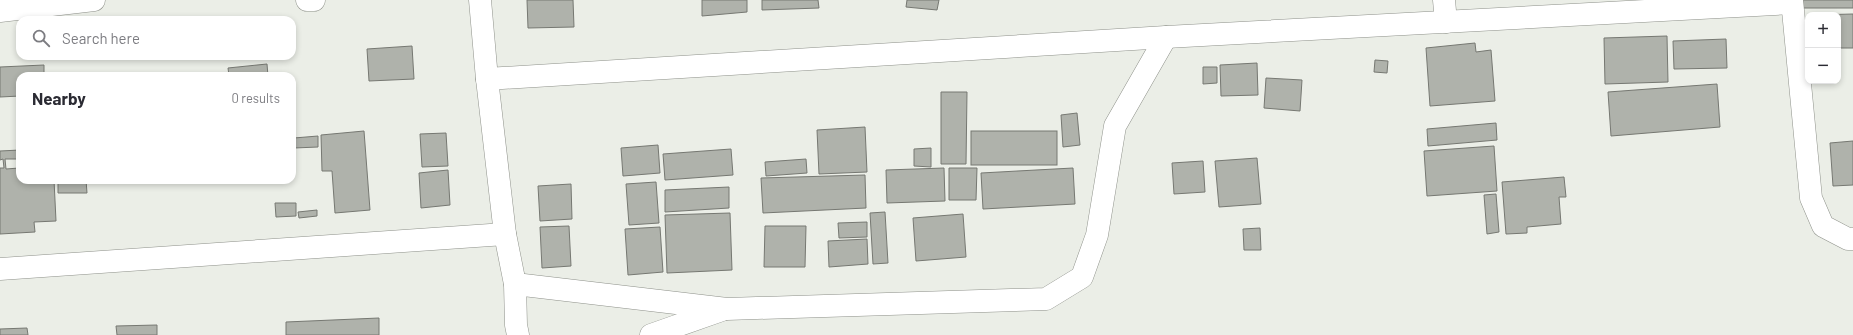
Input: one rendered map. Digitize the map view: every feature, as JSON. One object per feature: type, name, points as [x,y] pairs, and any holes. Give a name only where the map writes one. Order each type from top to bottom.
[{"type":"street","points":[[0,11],[94,0]]},
{"type":"street","points":[[307,0],[314,0]]},
{"type":"street","points":[[480,0],[487,79],[505,234],[515,284],[516,325],[518,335]]},
{"type":"street","points":[[1444,0],[1446,22]]},
{"type":"street","points":[[487,79],[1166,37],[1792,2],[1811,198],[1823,226],[1848,240],[1853,239]]},
{"type":"street","points":[[515,284],[727,309],[1046,299],[1082,277],[1098,235],[1115,126],[1166,37]]},
{"type":"street","points":[[0,269],[505,234]]},
{"type":"street","points":[[651,335],[727,309]]},
{"type":"building","points":[[527,0],[573,0],[574,27],[528,28]]},
{"type":"building","points":[[702,0],[747,0],[747,12],[702,16]]},
{"type":"building","points":[[762,0],[818,0],[819,8],[762,10]]},
{"type":"building","points":[[907,0],[939,0],[937,10],[906,7]]},
{"type":"building","points":[[1803,0],[1853,0],[1853,8],[1803,8]]},
{"type":"building","points":[[1841,14],[1853,14],[1853,48],[1841,48]]},
{"type":"building","points":[[1667,36],[1668,82],[1605,84],[1604,38]]},
{"type":"building","points":[[1726,39],[1727,68],[1674,69],[1673,41]]},
{"type":"building","points":[[1475,43],[1476,52],[1491,50],[1495,101],[1430,106],[1426,48]]},
{"type":"building","points":[[412,46],[414,79],[369,81],[367,49]]},
{"type":"building","points":[[1375,60],[1388,61],[1387,73],[1374,72]]},
{"type":"building","points":[[1257,63],[1258,95],[1221,96],[1220,65]]},
{"type":"building","points":[[267,64],[268,72],[228,72],[228,68]]},
{"type":"building","points":[[44,65],[44,72],[16,72],[16,96],[0,97],[0,67]]},
{"type":"building","points":[[1203,67],[1217,67],[1217,83],[1203,84]]},
{"type":"building","points":[[1266,78],[1302,80],[1300,111],[1264,108]]},
{"type":"building","points":[[1717,84],[1720,127],[1611,136],[1608,92]]},
{"type":"building","points":[[941,92],[967,92],[966,164],[941,164]]},
{"type":"building","points":[[1077,113],[1080,145],[1063,147],[1061,115]]},
{"type":"building","points":[[1496,123],[1497,140],[1428,146],[1427,129]]},
{"type":"building","points":[[865,127],[867,172],[819,174],[817,130]]},
{"type":"building","points":[[364,131],[370,210],[335,213],[332,171],[322,171],[321,135]]},
{"type":"building","points":[[971,131],[1057,131],[1057,165],[971,165]]},
{"type":"building","points":[[446,133],[448,166],[422,167],[420,134]]},
{"type":"building","points":[[318,136],[318,147],[296,148],[296,138]]},
{"type":"building","points":[[1853,141],[1853,185],[1833,186],[1830,143]]},
{"type":"building","points":[[658,145],[660,173],[623,176],[621,148]]},
{"type":"building","points":[[1494,146],[1497,191],[1427,196],[1424,151]]},
{"type":"building","points":[[931,148],[931,167],[914,166],[914,149]]},
{"type":"building","points":[[731,149],[733,175],[665,180],[663,154]]},
{"type":"building","points":[[16,150],[16,159],[5,159],[6,169],[16,168],[16,184],[54,184],[56,221],[34,222],[35,232],[0,234],[0,168],[4,168],[3,159],[0,160],[0,151]]},
{"type":"building","points":[[1257,158],[1261,204],[1219,207],[1215,161]]},
{"type":"building","points":[[806,159],[807,173],[766,176],[765,162]]},
{"type":"building","points":[[1203,161],[1205,192],[1174,194],[1172,163]]},
{"type":"building","points":[[944,168],[945,201],[887,203],[886,170]]},
{"type":"building","points":[[949,168],[977,168],[976,200],[949,200]]},
{"type":"building","points":[[1073,168],[1075,204],[983,209],[981,173]]},
{"type":"building","points":[[448,170],[450,205],[421,208],[419,173]]},
{"type":"building","points":[[865,175],[866,208],[763,213],[761,178]]},
{"type":"building","points":[[1564,177],[1566,197],[1559,197],[1561,224],[1527,227],[1527,233],[1506,234],[1502,182]]},
{"type":"building","points":[[656,182],[659,223],[629,225],[626,184]]},
{"type":"building","points":[[58,184],[86,184],[87,193],[58,193]]},
{"type":"building","points":[[571,184],[572,219],[540,221],[538,186]]},
{"type":"building","points":[[729,187],[729,208],[665,212],[665,190]]},
{"type":"building","points":[[1496,194],[1499,232],[1487,234],[1484,195]]},
{"type":"building","points":[[275,203],[296,203],[296,216],[276,217]]},
{"type":"building","points":[[317,210],[317,216],[299,218],[298,212]]},
{"type":"building","points":[[885,212],[888,263],[873,264],[870,213]]},
{"type":"building","points":[[730,213],[732,270],[667,273],[665,215]]},
{"type":"building","points":[[963,214],[966,257],[916,261],[913,218]]},
{"type":"building","points":[[867,222],[867,237],[839,238],[838,223]]},
{"type":"building","points":[[569,226],[571,266],[542,268],[540,227]]},
{"type":"building","points":[[765,226],[806,226],[805,267],[764,267]]},
{"type":"building","points":[[660,227],[663,272],[628,275],[625,229]]},
{"type":"building","points":[[1260,228],[1261,250],[1244,250],[1243,229]]},
{"type":"building","points":[[867,239],[868,264],[829,267],[828,241]]},
{"type":"building","points":[[379,318],[379,335],[286,335],[286,322]]},
{"type":"building","points":[[157,325],[157,335],[117,335],[116,326]]},
{"type":"building","points":[[27,328],[28,335],[0,335],[0,329]]}]
